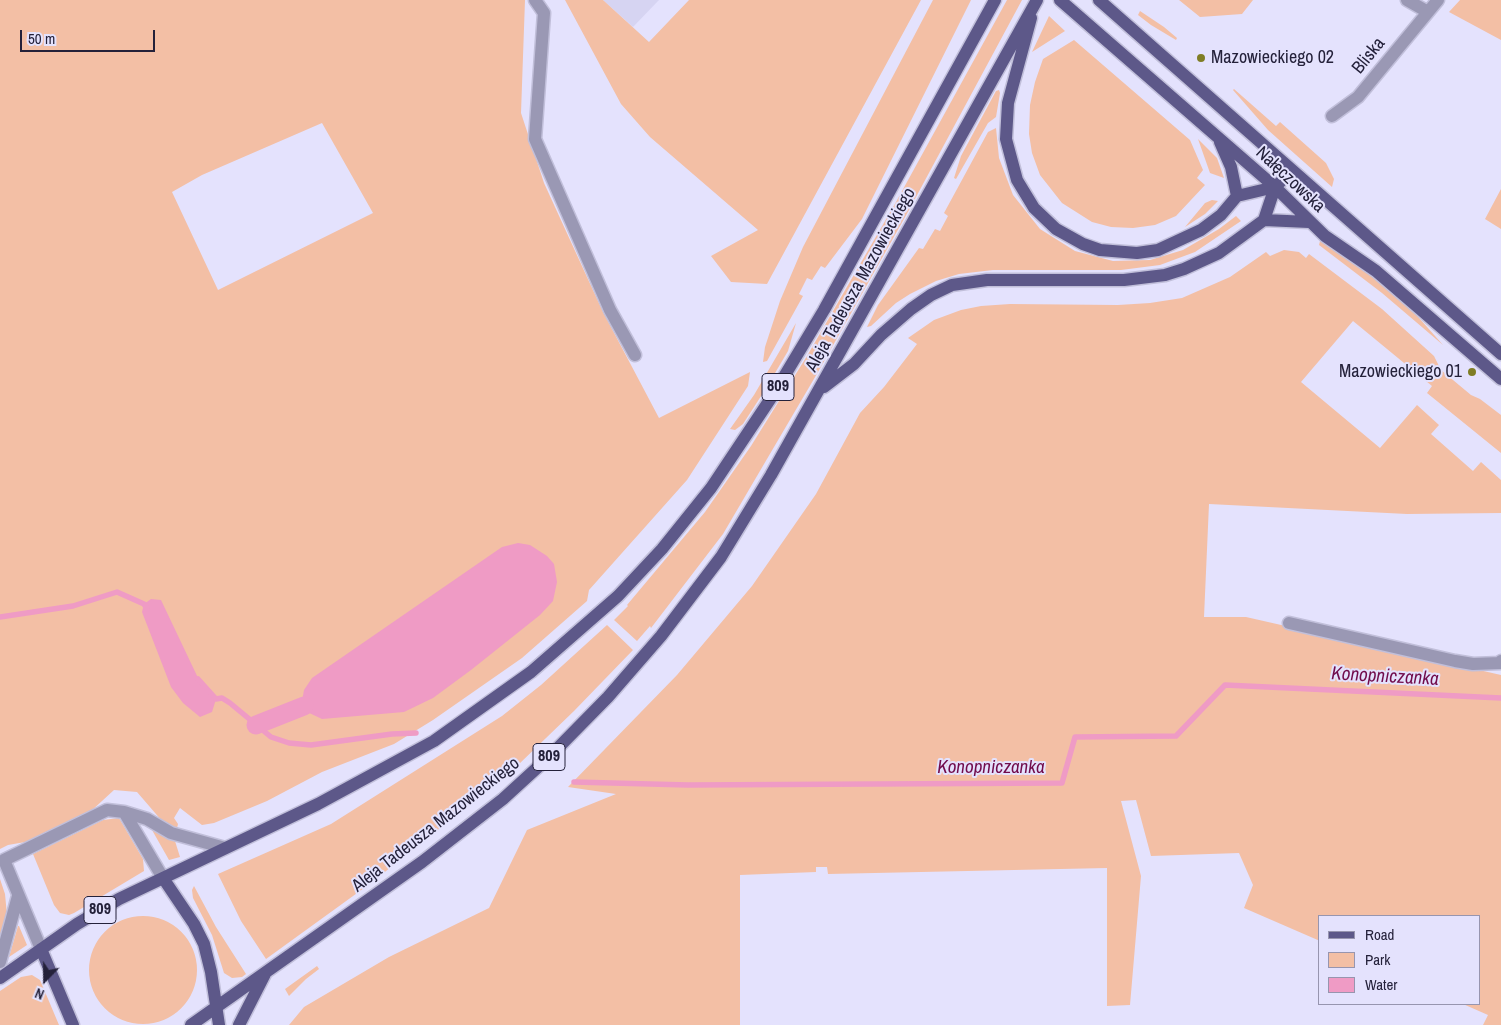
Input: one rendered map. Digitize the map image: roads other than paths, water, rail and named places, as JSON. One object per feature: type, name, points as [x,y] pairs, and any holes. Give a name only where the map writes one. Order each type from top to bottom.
[{"type":"main road","name":"Aleja Tadeusza Mazowieckiego","points":[[163,878],[348,789],[460,724],[545,661],[618,596],[662,549],[711,488],[773,395],[819,318],[995,0]]},
{"type":"main road","name":"Nałęczowska","points":[[1060,0],[1276,187],[1325,236],[1376,271],[1501,379]]},
{"type":"main road","name":"Nałęczowska","points":[[1099,0],[1501,354]]},
{"type":"main road","name":"Aleja Tadeusza Mazowieckiego","points":[[217,1007],[422,862],[503,800],[550,756],[608,697],[661,636],[721,557],[820,390],[1036,2]]},
{"type":"main road","points":[[1036,2],[1008,103],[1006,138],[1017,180],[1034,208],[1047,222],[1083,244],[1100,250],[1137,253],[1158,250],[1201,230],[1221,215],[1238,196],[1276,187]]},
{"type":"main road","points":[[1219,138],[1231,167],[1238,196]]},
{"type":"main road","points":[[820,390],[854,364],[881,335],[906,314],[931,295],[952,286],[987,280],[1124,280],[1165,275],[1184,269],[1219,253],[1264,220],[1276,187],[1292,171]]},
{"type":"main road","points":[[1264,220],[1309,222]]},
{"type":"main road","points":[[163,878],[201,938],[209,962],[219,1025]]},
{"type":"main road","name":"809","points":[[0,978],[98,911],[163,878]]},
{"type":"main road","points":[[41,949],[73,1025]]},
{"type":"main road","points":[[239,1025],[265,973]]},
{"type":"main road","name":"809","points":[[191,1025],[217,1007]]},
{"type":"street","points":[[535,0],[544,13],[535,139],[610,310],[635,355]]},
{"type":"street","points":[[1407,0],[1428,12]]},
{"type":"street","name":"Bliska","points":[[1332,116],[1358,97],[1438,0]]},
{"type":"street","points":[[1289,623],[1455,661],[1473,664],[1500,663],[1501,661]]},
{"type":"street","points":[[41,949],[2,860],[107,810],[124,812],[147,819],[179,836],[200,839],[225,848]]},
{"type":"street","points":[[124,812],[163,878]]},
{"type":"street","points":[[0,962],[18,896]]},
{"type":"water","points":[[518,543],[530,545],[547,556],[554,564],[557,582],[553,601],[540,615],[471,670],[433,698],[404,712],[322,719],[305,711],[302,701],[304,690],[312,678],[502,547]]},
{"type":"water","points":[[151,599],[161,600],[199,680],[216,699],[212,712],[200,717],[183,703],[171,687],[142,612],[144,604]]},
{"type":"waterway","name":"Konopniczanka","points":[[0,617],[73,606],[117,592],[144,604],[147,609]]},
{"type":"waterway","name":"Konopniczanka","points":[[198,679],[216,699],[222,698],[230,703],[271,737],[289,743],[311,745],[392,734],[416,733]]},
{"type":"waterway","name":"Konopniczanka","points":[[574,782],[688,785],[1062,783],[1075,737],[1176,736],[1225,685],[1501,698]]},
{"type":"waterway","points":[[256,725],[304,706]]},
{"type":"place","name":"Mazowieckiego 02","points":[[1201,58]]},
{"type":"place","name":"Mazowieckiego 01","points":[[1472,372]]}]
